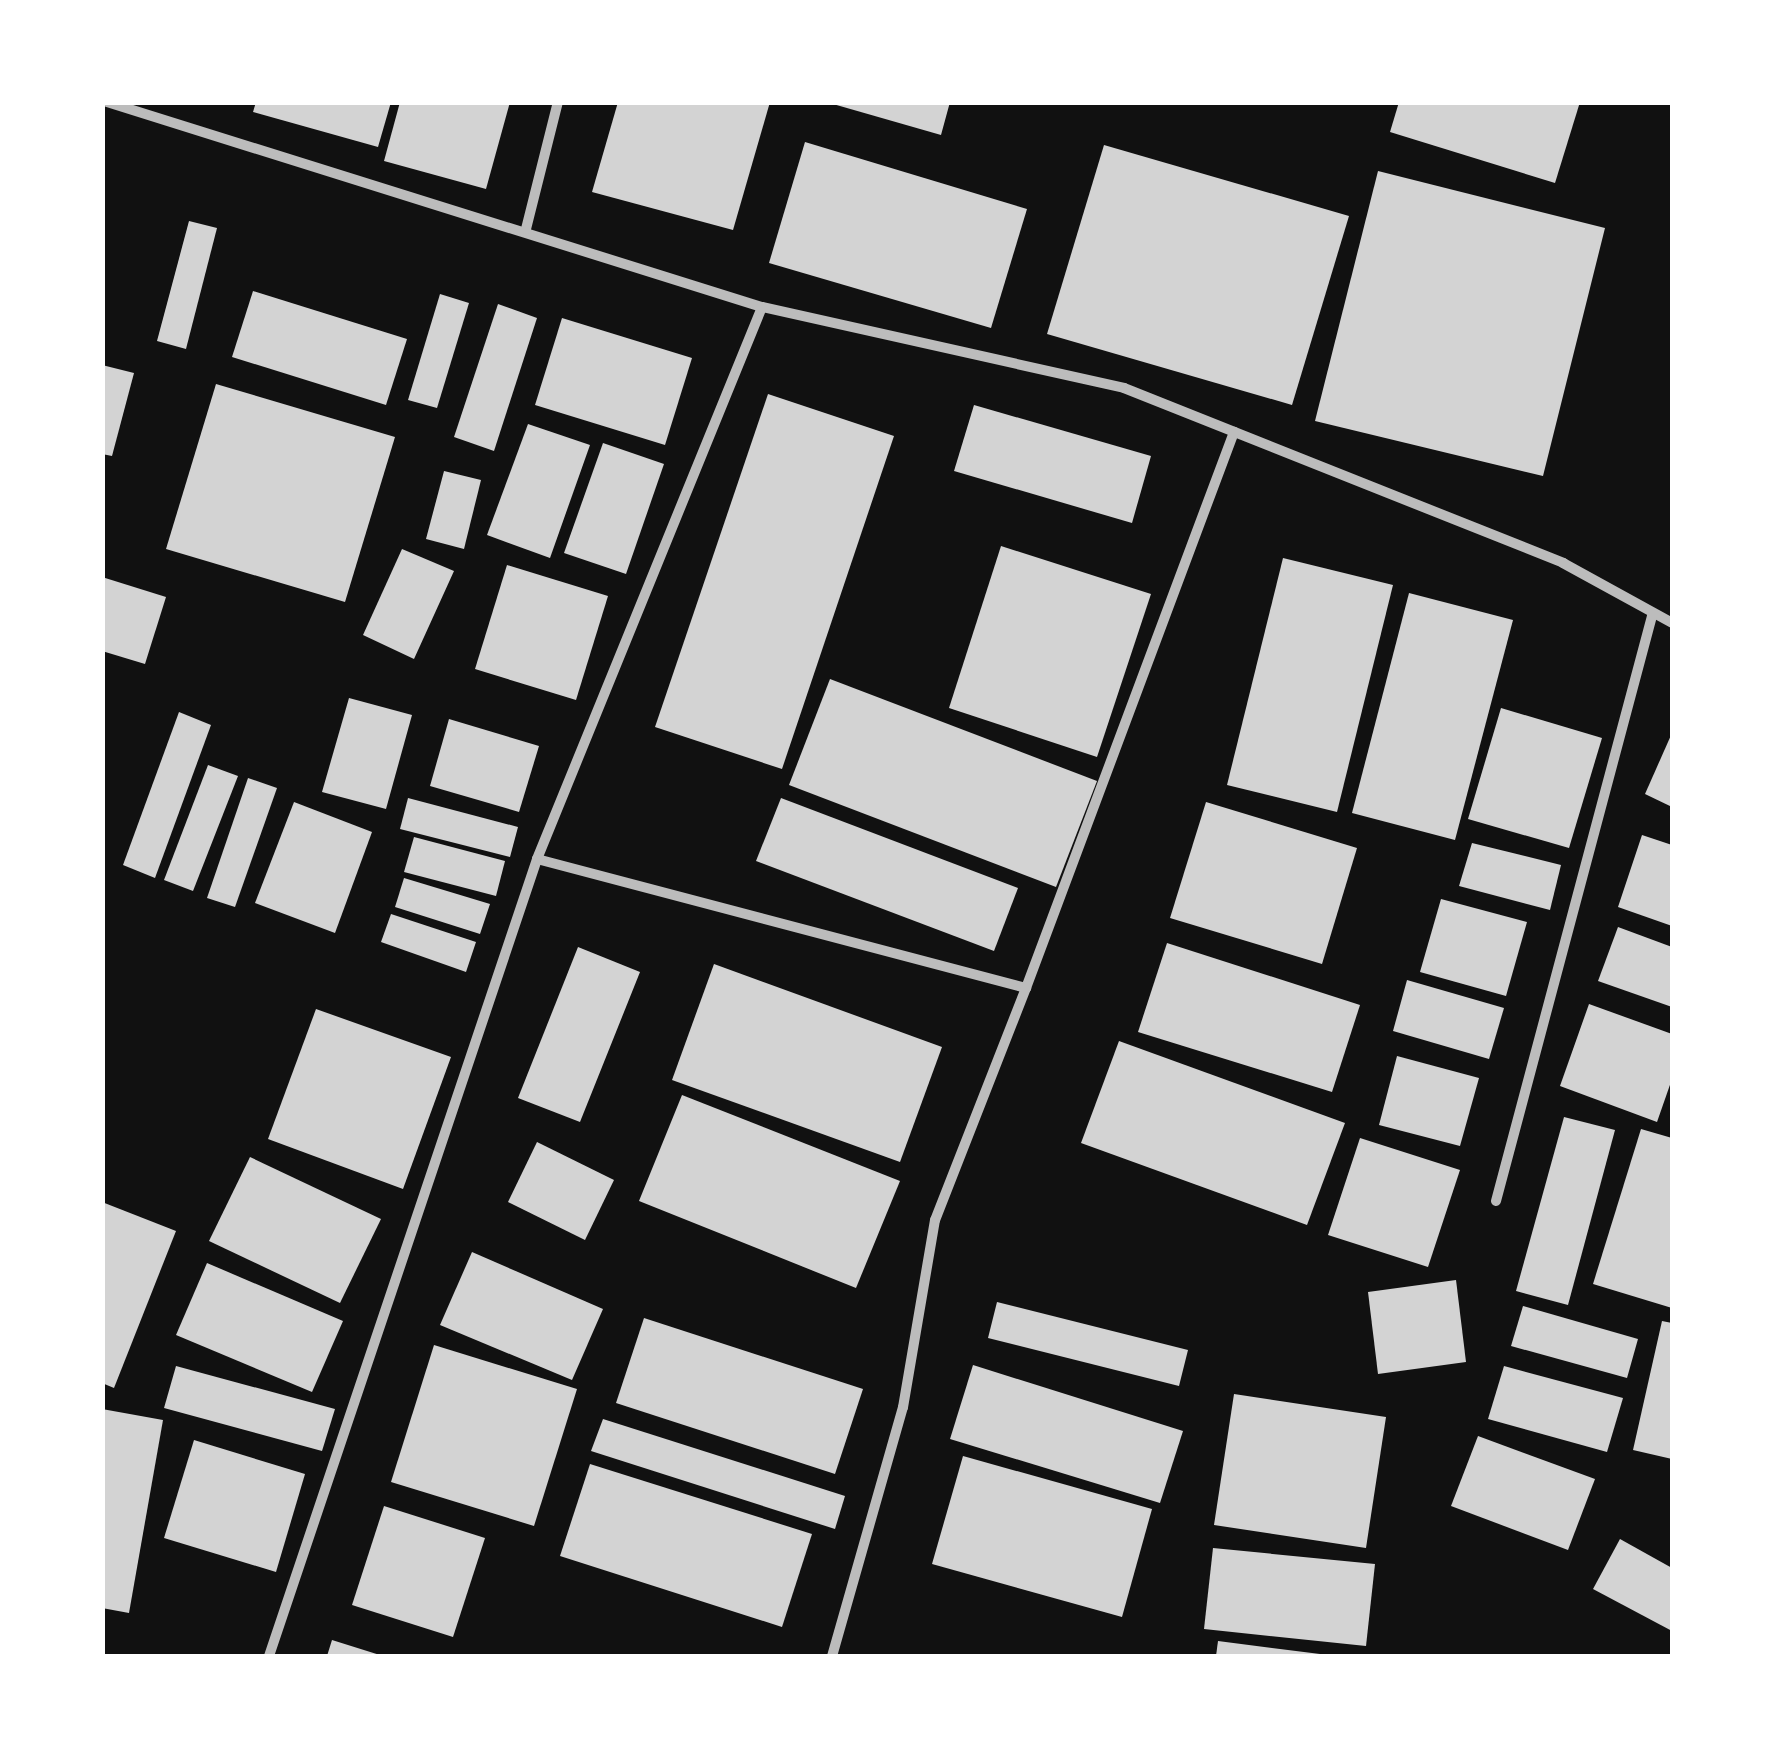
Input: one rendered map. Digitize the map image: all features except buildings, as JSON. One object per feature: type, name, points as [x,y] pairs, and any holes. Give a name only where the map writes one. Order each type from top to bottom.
[{"type":"street","points":[[107,102],[142,120],[526,229],[762,307],[1124,388],[1562,564],[1652,616],[1672,623]]},
{"type":"street","points":[[526,229],[558,102]]},
{"type":"street","points":[[269,1656],[537,859],[762,307]]},
{"type":"street","points":[[832,1656],[902,1406],[934,1220],[1026,988],[1234,432]]},
{"type":"street","points":[[1496,1201],[1652,616]]},
{"type":"street","points":[[537,859],[1026,988]]}]
